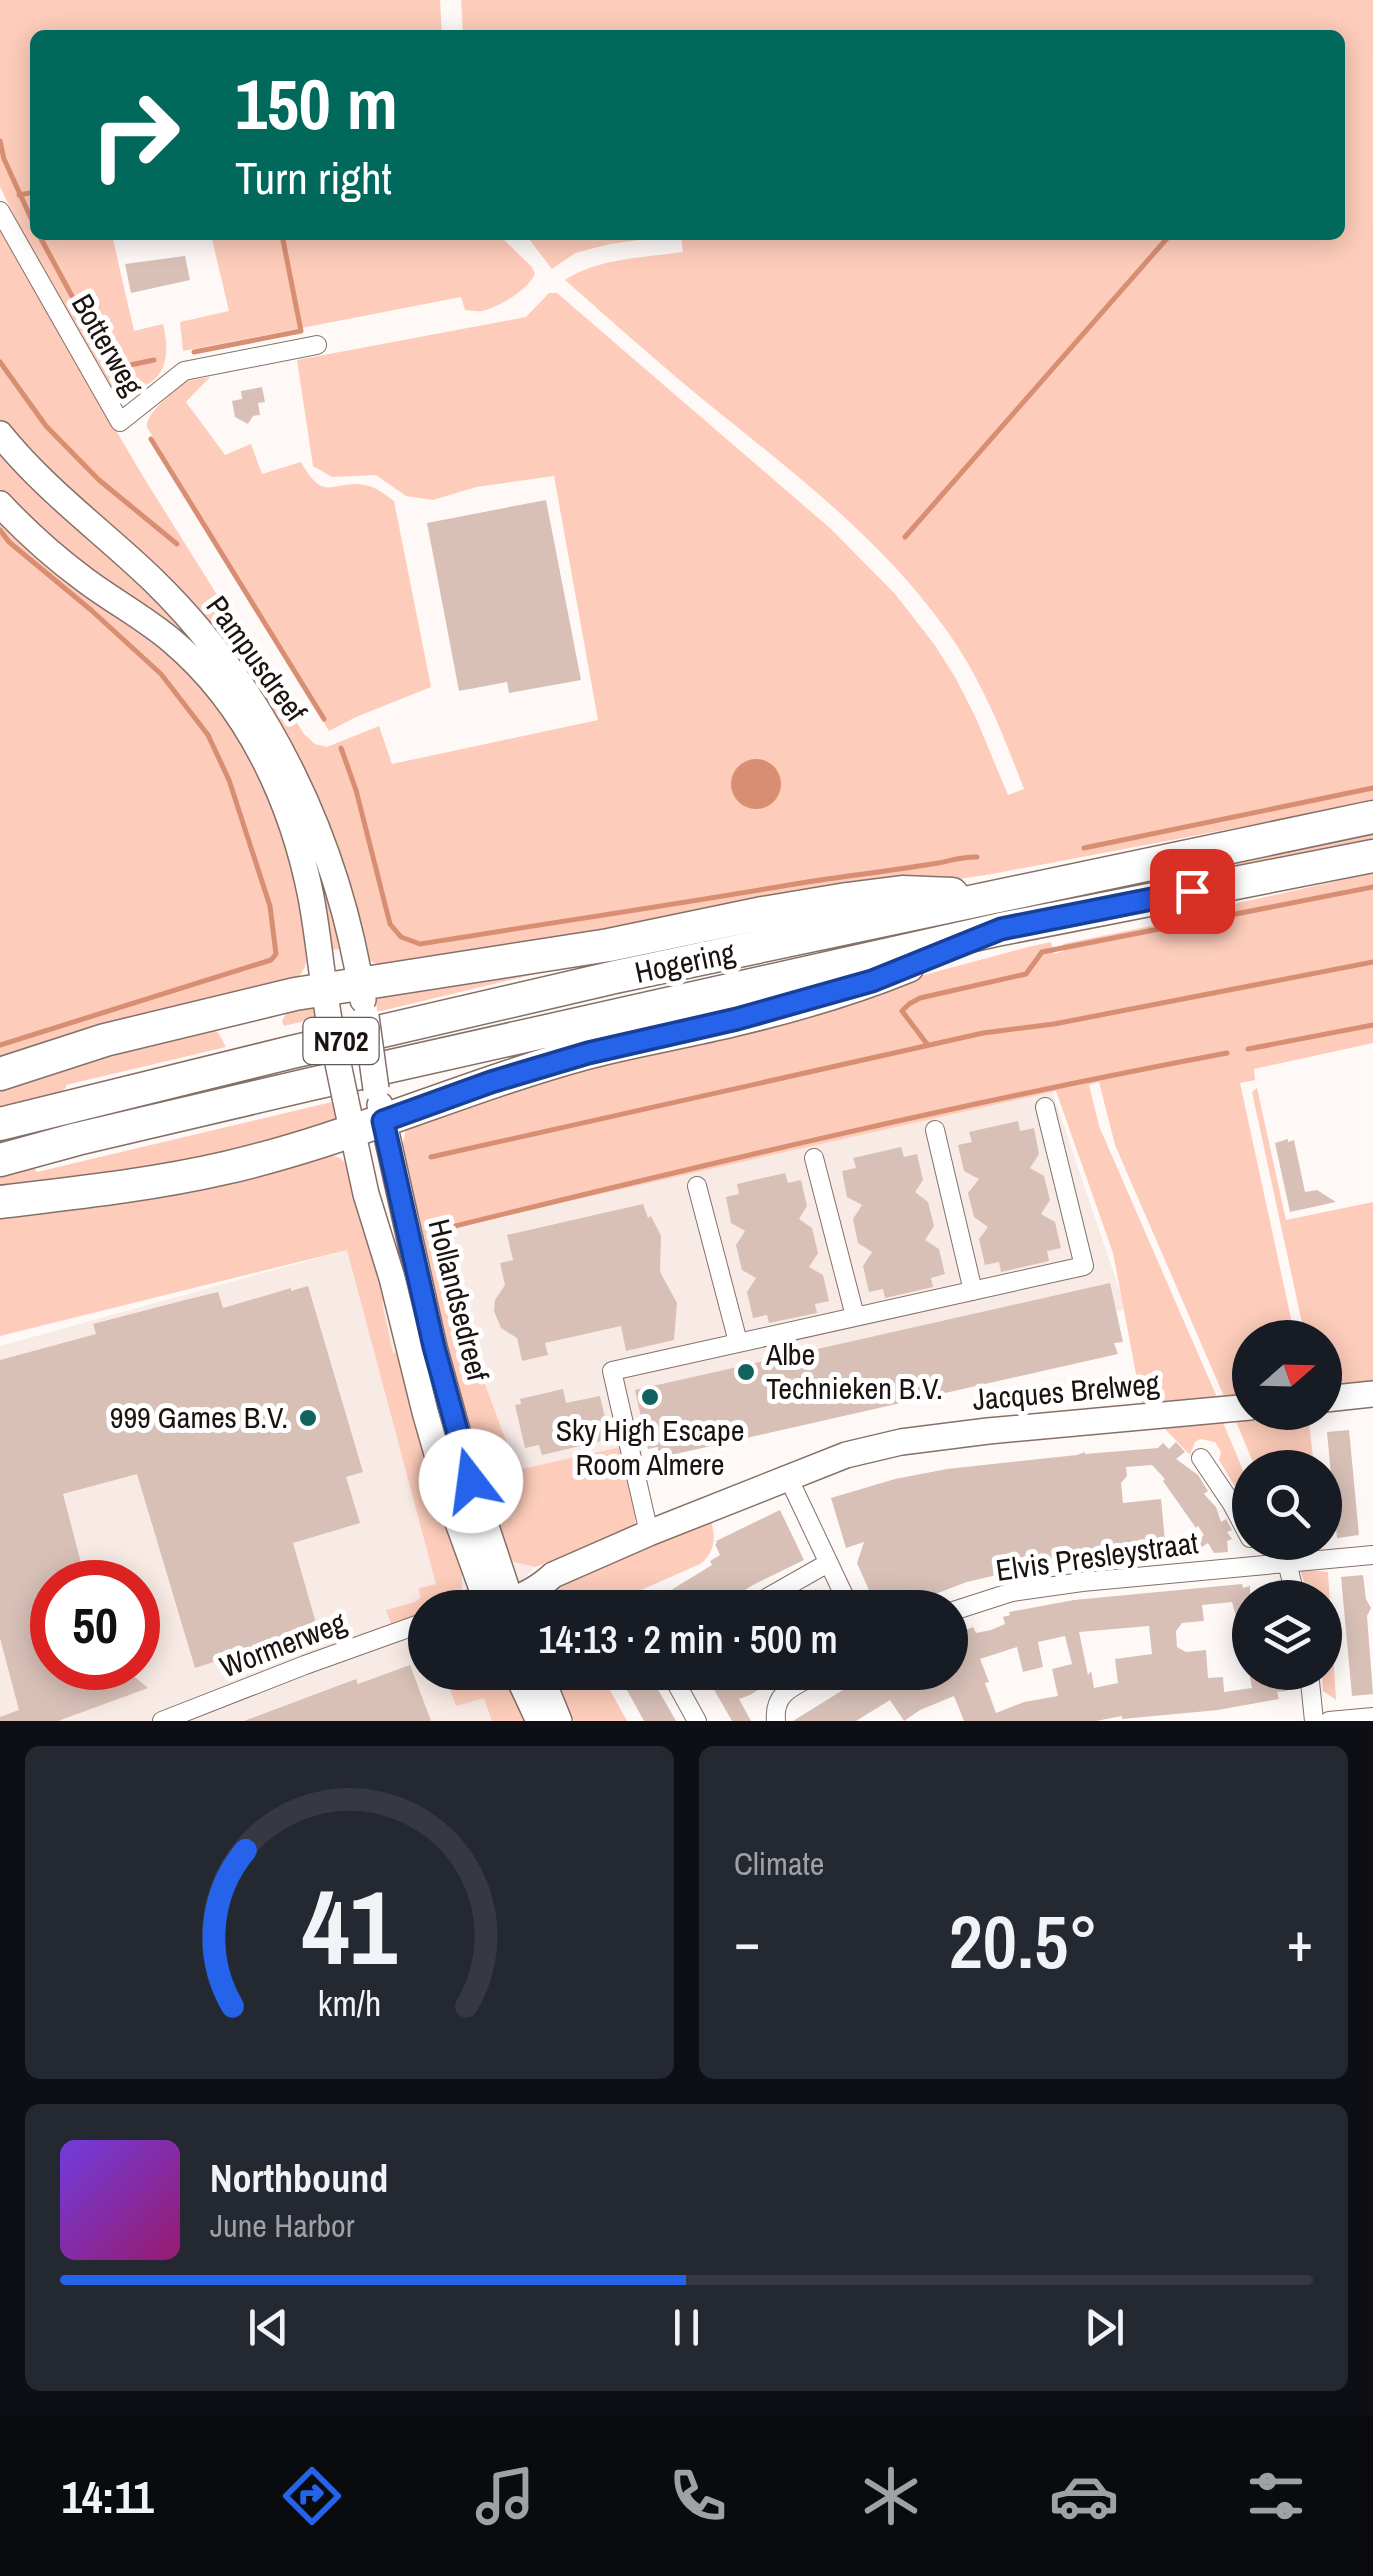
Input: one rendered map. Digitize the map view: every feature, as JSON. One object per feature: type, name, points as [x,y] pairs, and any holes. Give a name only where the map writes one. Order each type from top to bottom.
[{"type":"highway","name":"Hogering","points":[[0,1124],[615,978],[1373,817]]},
{"type":"highway","name":"Hogering","points":[[0,1160],[311,1084],[1001,929],[1373,856]]},
{"type":"highway","name":"N702","points":[[0,1074],[105,1040],[323,989],[363,1000],[762,912],[847,898],[902,892],[1007,895]]},
{"type":"highway","name":"N702","points":[[0,1202],[134,1185],[226,1168],[370,1114],[588,1053],[737,1019],[872,981],[1001,929]]},
{"type":"main road","name":"Pampusdreef","points":[[0,434],[48,488],[183,611],[215,649],[274,734],[298,782],[338,886],[363,1000],[370,1114]]},
{"type":"main road","name":"Pampusdreef","points":[[0,504],[44,547],[170,640],[207,674],[267,764],[293,829],[311,898],[323,989],[345,1097],[370,1114]]},
{"type":"main road","name":"Hollandsedreef","points":[[370,1114],[429,1425],[452,1506],[494,1590]]},
{"type":"main road","points":[[1342,1398],[1373,1394]]},
{"type":"main road","name":"Jacques Brelweg","points":[[531,1590],[553,1575],[649,1533],[846,1455],[900,1442],[1232,1409]]},
{"type":"main road","points":[[524,1690],[539,1721]]},
{"type":"main road","points":[[547,1690],[559,1721]]},
{"type":"street","name":"Botterweg","points":[[0,211],[120,422],[184,371],[317,345]]},
{"type":"street","points":[[649,1533],[612,1371],[1084,1266],[1045,1107]]},
{"type":"street","points":[[935,1130],[973,1290]]},
{"type":"street","points":[[814,1158],[855,1316]]},
{"type":"street","points":[[696,1186],[738,1342]]},
{"type":"street","points":[[1201,1458],[1232,1504]]},
{"type":"street","points":[[788,1477],[841,1590]]},
{"type":"street","name":"Elvis Presleystraat","points":[[968,1606],[1012,1592],[1047,1587],[1373,1555]]},
{"type":"street","points":[[1260,1560],[1262,1565]]},
{"type":"street","points":[[781,1590],[828,1563]]},
{"type":"street","points":[[1287,1563],[1291,1580]]},
{"type":"street","name":"Wormerweg","points":[[162,1721],[408,1628]]},
{"type":"street","points":[[680,1690],[697,1721]]},
{"type":"street","points":[[776,1721],[774,1709],[780,1696],[790,1690]]},
{"type":"street","points":[[1311,1690],[1314,1721]]},
{"type":"street","points":[[1330,1721],[1373,1717]]},
{"type":"shaded area","points":[[0,0],[440,0],[442,30],[30,30],[30,240],[113,240],[134,331],[163,324],[164,365],[145,385],[109,392],[0,187]]},
{"type":"shaded area","points":[[461,0],[1373,0],[1373,802],[992,874],[381,967],[369,960],[360,949],[271,723],[0,425],[0,217],[85,378],[144,478],[304,734],[315,744],[327,747],[379,726],[392,764],[598,720],[554,476],[476,487],[433,500],[406,496],[376,475],[332,477],[313,466],[297,360],[526,317],[549,293],[557,293],[831,529],[895,594],[955,677],[1008,795],[1024,789],[1000,728],[959,650],[896,569],[839,513],[565,280],[606,263],[683,252],[682,240],[1345,240],[1345,30],[463,30]],"holes":[[[755,759],[774,770],[779,793],[760,807],[741,804],[732,788],[739,765]]]},
{"type":"shaded area","points":[[212,240],[504,240],[535,274],[512,297],[482,311],[465,310],[461,297],[183,351],[180,322],[229,311]]},
{"type":"shaded area","points":[[530,240],[639,240],[575,253],[552,269]]},
{"type":"shaded area","points":[[210,377],[186,402],[225,455],[251,444],[262,474],[301,462],[323,487],[365,485],[394,501],[431,687],[329,731],[147,427],[151,415],[179,382]]},
{"type":"shaded area","points":[[0,443],[166,601],[282,762],[347,948],[325,951],[272,760],[114,593],[0,495]]},
{"type":"shaded area","points":[[0,511],[176,651],[230,720],[274,813],[291,861],[307,957],[297,980],[0,1067]]},
{"type":"shaded area","points":[[756,759],[773,767],[781,784],[773,801],[756,809],[739,801],[731,784],[739,767]]},
{"type":"shaded area","points":[[1373,832],[1373,845],[1062,911],[1057,895]]},
{"type":"shaded area","points":[[1373,873],[1373,1043],[1254,1069],[1255,1080],[1240,1083],[1291,1320],[1232,1320],[1232,1398],[1223,1394],[1115,1145],[1099,1082],[1089,1085],[1099,1126],[1216,1395],[1214,1400],[1142,1405],[1113,1253],[1056,1091],[444,1232],[439,1239],[448,1278],[517,1470],[621,1447],[636,1513],[635,1524],[623,1537],[535,1567],[514,1562],[503,1551],[423,1248],[402,1146],[413,1121],[465,1098],[1028,947],[1051,942],[1054,954],[1064,951],[1063,944],[1219,912],[1238,903]]},
{"type":"shaded area","points":[[597,959],[381,1011],[377,1011],[376,998]]},
{"type":"shaded area","points":[[313,995],[325,1024],[315,1026],[313,1019],[284,1026],[282,1021],[293,1000]]},
{"type":"shaded area","points":[[205,1021],[226,1047],[66,1085],[54,1096],[0,1109],[0,1079]]},
{"type":"shaded area","points":[[1046,1073],[1126,1309],[636,1423],[643,1453],[513,1590],[408,1590],[408,1690],[505,1690],[523,1721],[0,1721],[0,1346],[563,1190]]},
{"type":"shaded area","points":[[1257,1088],[1286,1220],[1373,1202],[1373,1387],[1342,1390],[1342,1320],[1301,1320],[1252,1092]]},
{"type":"shaded area","points":[[340,1100],[346,1127],[264,1147],[0,1194],[0,1174],[17,1169],[37,1172]]},
{"type":"shaded area","points":[[328,1154],[340,1158],[351,1168],[385,1301],[382,1303],[393,1353],[398,1352],[462,1569],[462,1590],[419,1590],[436,1584],[347,1250],[0,1336],[0,1210]]},
{"type":"shaded area","points":[[1222,1420],[1235,1450],[1232,1482],[1219,1460],[1221,1452],[1215,1442],[1200,1439],[1190,1455],[1162,1426]]},
{"type":"shaded area","points":[[1240,1430],[1310,1430],[1312,1450],[1248,1450]]},
{"type":"shaded area","points":[[711,1521],[713,1545],[700,1564],[641,1590],[553,1588]]},
{"type":"shaded area","points":[[1300,1569],[1328,1572],[1328,1580],[1304,1580]]},
{"type":"shaded area","points":[[408,1604],[408,1620],[392,1626],[386,1610]]},
{"type":"shaded area","points":[[450,1690],[514,1690],[531,1721],[492,1721],[484,1698],[456,1706]]},
{"type":"shaded area","points":[[560,1690],[610,1690],[627,1721],[574,1721]]},
{"type":"shaded area","points":[[1335,1690],[1336,1700],[1323,1691]]},
{"type":"building","points":[[185,256],[190,280],[131,293],[125,264]]},
{"type":"building","points":[[262,387],[265,402],[258,403],[260,415],[253,416],[248,424],[235,417],[232,401],[242,399],[241,391]]},
{"type":"building","points":[[546,500],[581,680],[509,693],[507,682],[459,691],[427,523]]},
{"type":"building","points":[[1018,1121],[1020,1131],[1034,1128],[1039,1154],[1030,1168],[1044,1176],[1050,1200],[1041,1214],[1055,1222],[1061,1248],[1047,1251],[1049,1261],[1001,1272],[999,1262],[985,1265],[979,1239],[988,1227],[974,1217],[968,1193],[979,1179],[964,1171],[958,1145],[972,1142],[969,1132]]},
{"type":"building","points":[[1294,1140],[1305,1192],[1317,1190],[1336,1202],[1290,1212],[1275,1143]]},
{"type":"building","points":[[901,1147],[904,1157],[917,1154],[923,1180],[915,1192],[928,1202],[934,1226],[925,1240],[939,1249],[945,1274],[931,1278],[933,1287],[885,1298],[883,1289],[869,1292],[863,1266],[872,1252],[858,1243],[853,1219],[862,1205],[847,1197],[842,1171],[856,1168],[853,1158]]},
{"type":"building","points":[[785,1173],[788,1183],[801,1180],[807,1206],[799,1219],[812,1228],[818,1253],[809,1267],[823,1275],[829,1301],[815,1304],[817,1313],[769,1323],[767,1315],[753,1318],[747,1292],[756,1278],[742,1270],[736,1245],[745,1231],[731,1223],[726,1197],[739,1194],[737,1184]]},
{"type":"building","points":[[643,1204],[661,1236],[660,1272],[677,1303],[674,1340],[626,1351],[621,1326],[545,1343],[548,1355],[522,1361],[517,1338],[501,1328],[494,1311],[495,1300],[505,1285],[500,1263],[513,1260],[507,1235]]},
{"type":"building","points":[[1110,1283],[1123,1342],[1114,1343],[1118,1354],[658,1458],[658,1447],[648,1449],[635,1390]]},
{"type":"building","points":[[308,1286],[363,1472],[346,1477],[360,1523],[293,1543],[316,1623],[284,1633],[285,1637],[255,1649],[195,1668],[137,1474],[63,1494],[80,1560],[30,1560],[30,1690],[143,1690],[58,1721],[0,1721],[0,1717],[19,1710],[0,1638],[0,1360],[96,1334],[93,1324],[218,1292],[223,1308]]},
{"type":"building","points":[[563,1389],[566,1403],[600,1396],[610,1439],[542,1455],[539,1445],[525,1448],[515,1405],[521,1404],[520,1399]]},
{"type":"building","points":[[1349,1430],[1359,1535],[1342,1537],[1342,1450],[1329,1450],[1327,1432]]},
{"type":"building","points":[[1176,1442],[1185,1452],[1176,1459],[1198,1475],[1221,1522],[1226,1519],[1232,1530],[1227,1532],[1232,1539],[1227,1541],[1228,1552],[1214,1553],[1208,1543],[1202,1547],[1198,1540],[1204,1535],[1152,1465],[1126,1467],[1127,1476],[1121,1483],[1123,1503],[1161,1499],[1165,1541],[1179,1540],[1181,1553],[1134,1554],[1048,1566],[1047,1563],[946,1590],[869,1590],[857,1563],[864,1542],[846,1548],[831,1498],[947,1469],[1085,1452],[1158,1448],[1163,1443],[1169,1449]]},
{"type":"building","points":[[780,1510],[804,1560],[745,1590],[671,1590],[712,1565],[710,1561],[720,1555],[716,1541]]},
{"type":"building","points":[[1363,1575],[1371,1608],[1367,1616],[1373,1694],[1352,1696],[1341,1577]]},
{"type":"building","points":[[1232,1585],[1232,1602],[1202,1605],[1204,1621],[1182,1623],[1176,1631],[1177,1647],[1186,1652],[1206,1650],[1208,1678],[1223,1677],[1224,1692],[1287,1691],[1277,1692],[1279,1699],[1218,1710],[1096,1721],[964,1721],[954,1696],[904,1721],[890,1700],[856,1721],[793,1721],[843,1690],[968,1690],[968,1629],[973,1627],[976,1633],[991,1630],[1005,1624],[1003,1617],[1009,1612],[1074,1600]],"holes":[[[1149,1626],[1152,1654],[1115,1659],[1118,1683],[1094,1688],[1079,1632]],[[1065,1636],[1072,1664],[1052,1669],[1058,1696],[1024,1702],[996,1713],[980,1659],[1017,1647],[1023,1672],[1043,1667],[1038,1642]]]},
{"type":"building","points":[[408,1666],[408,1690],[419,1690],[431,1721],[244,1721],[356,1679],[358,1684]]},
{"type":"building","points":[[627,1690],[658,1690],[676,1721],[644,1721]]},
{"type":"building","points":[[714,1690],[758,1690],[739,1699],[751,1721],[732,1721]]},
{"type":"waterway","points":[[0,141],[30,216]]},
{"type":"waterway","points":[[19,195],[30,193]]},
{"type":"waterway","points":[[42,240],[114,374]]},
{"type":"waterway","points":[[194,352],[301,331],[283,240]]},
{"type":"waterway","points":[[905,537],[1166,240]]},
{"type":"waterway","points":[[111,369],[154,360]]},
{"type":"waterway","points":[[0,362],[46,426],[99,480],[177,544]]},
{"type":"waterway","points":[[151,439],[324,719]]},
{"type":"waterway","points":[[0,530],[161,674],[208,735],[229,780],[270,906],[276,954],[271,960],[0,1045]]},
{"type":"waterway","points":[[341,748],[356,790],[390,924],[401,937],[420,944],[977,857]]},
{"type":"waterway","points":[[1084,848],[1373,788]]},
{"type":"waterway","points":[[927,1044],[902,1011],[909,1004],[920,998],[1026,974],[1042,952],[1373,887]]},
{"type":"waterway","points":[[431,1157],[983,1033],[1054,1024],[1373,962]]},
{"type":"waterway","points":[[1248,1049],[1373,1025]]},
{"type":"waterway","points":[[435,1231],[830,1136],[1227,1053]]},
{"type":"place","name":"Albe Technieken B.V.","points":[[746,1372]]},
{"type":"place","name":"Sky High Escape Room Almere","points":[[650,1397]]},
{"type":"place","name":"999 Games B.V.","points":[[308,1418]]},
{"type":"route","points":[[471,1481],[434,1347],[383,1121],[491,1082],[588,1053],[737,1019],[872,981],[1001,929],[1192,891]]}]
